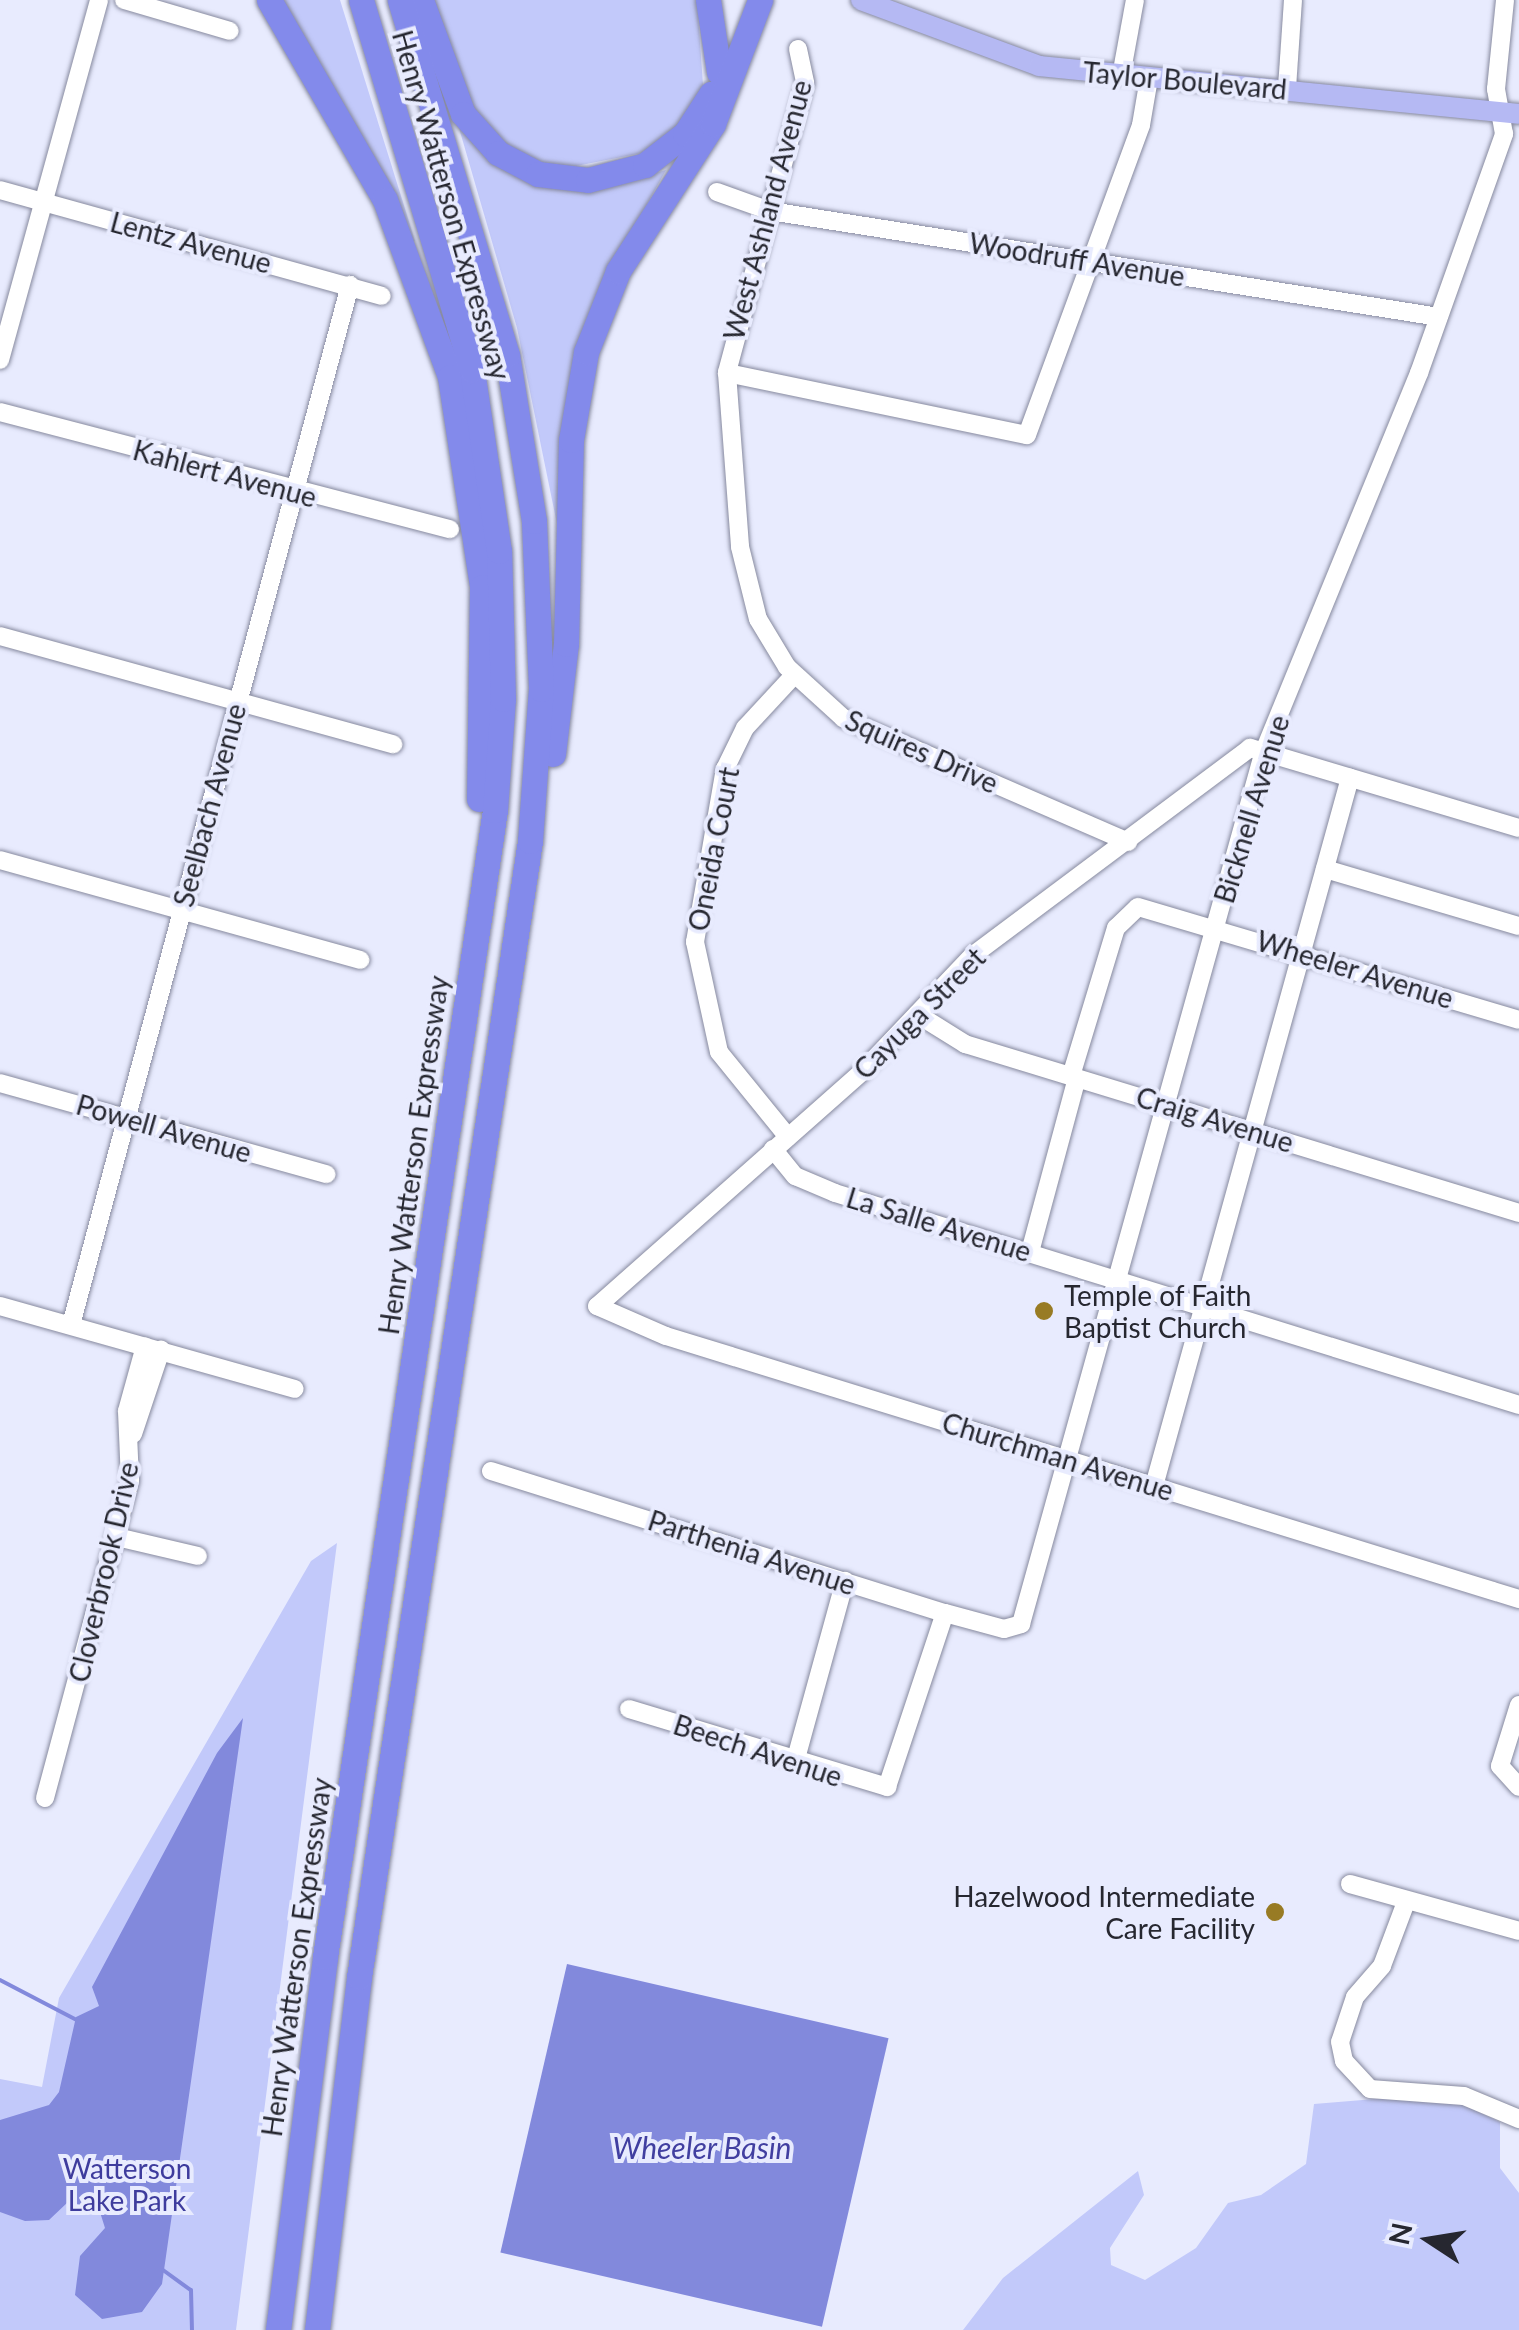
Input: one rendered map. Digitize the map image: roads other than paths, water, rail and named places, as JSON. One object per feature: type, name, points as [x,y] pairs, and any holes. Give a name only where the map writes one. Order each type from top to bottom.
[{"type":"highway","points":[[269,0],[385,200],[450,377],[480,569],[478,811],[485,868]]},
{"type":"highway","name":"Henry Watterson Expressway","points":[[278,2330],[328,1938],[485,868],[503,699],[490,473],[458,316],[362,0]]},
{"type":"highway","name":"Henry Watterson Expressway","points":[[316,2330],[359,1977],[530,841],[540,602],[525,452],[493,303],[400,0]]},
{"type":"highway","points":[[421,0],[473,128],[509,160],[554,178],[609,178],[662,154],[700,115],[746,0]]},
{"type":"highway","points":[[708,0],[718,72]]},
{"type":"highway","points":[[530,841],[563,687],[570,440],[586,352],[618,271],[713,124],[760,0]]},
{"type":"main road","name":"Taylor Boulevard","points":[[861,0],[1022,62],[1121,76],[1286,88],[1509,113]]},
{"type":"street","points":[[0,360],[99,0]]},
{"type":"street","points":[[124,0],[230,31]]},
{"type":"street","points":[[1121,76],[1135,0]]},
{"type":"street","points":[[1286,88],[1293,0]]},
{"type":"street","name":"Bicknell Avenue","points":[[1014,1630],[1068,1460],[1264,751],[1439,316],[1504,134],[1509,113],[1505,0]]},
{"type":"street","name":"West Ashland Avenue","points":[[727,373],[805,83],[798,50]]},
{"type":"street","points":[[727,373],[1027,435],[1141,125],[1149,78]]},
{"type":"street","name":"Lentz Avenue","points":[[0,190],[382,296]]},
{"type":"street","name":"Woodruff Avenue","points":[[717,192],[770,211],[1439,316]]},
{"type":"street","name":"Seelbach Avenue","points":[[71,1325],[350,286]]},
{"type":"street","name":"Squires Drive","points":[[727,373],[745,573],[758,619],[794,675],[866,731],[1128,842]]},
{"type":"street","name":"Kahlert Avenue","points":[[0,412],[297,494],[450,529]]},
{"type":"street","points":[[0,636],[393,744]]},
{"type":"street","name":"Oneida Court","points":[[788,1136],[718,1052],[695,942],[725,769],[745,728],[794,675]]},
{"type":"street","points":[[1264,751],[1519,828]]},
{"type":"street","name":"Cayuga Street","points":[[598,1310],[604,1296],[773,1150],[917,1014],[973,955],[1128,842],[1237,755],[1264,751]]},
{"type":"street","points":[[1154,1486],[1350,778]]},
{"type":"street","points":[[0,860],[360,960]]},
{"type":"street","points":[[1325,869],[1519,926]]},
{"type":"street","name":"Wheeler Avenue","points":[[1030,1252],[1074,1077],[1125,915],[1138,907],[1215,926],[1519,1020]]},
{"type":"street","name":"Craig Avenue","points":[[917,1014],[942,1035],[1519,1213]]},
{"type":"street","name":"Powell Avenue","points":[[0,1083],[327,1174]]},
{"type":"street","name":"La Salle Avenue","points":[[773,1150],[795,1176],[835,1193],[1519,1406]]},
{"type":"street","points":[[0,1306],[295,1389]]},
{"type":"street","name":"Churchman Avenue","points":[[598,1310],[1519,1598]]},
{"type":"street","name":"Cloverbrook Drive","points":[[45,1798],[117,1537],[134,1434],[127,1412],[153,1348]]},
{"type":"street","name":"Parthenia Avenue","points":[[491,1471],[945,1613],[1014,1630]]},
{"type":"street","points":[[117,1537],[198,1556]]},
{"type":"street","points":[[794,1762],[846,1582]]},
{"type":"street","name":"Beech Avenue","points":[[629,1709],[887,1787],[945,1613]]},
{"type":"street","points":[[1519,1705],[1501,1754],[1503,1776],[1519,1788]]},
{"type":"street","points":[[1350,1884],[1519,1931]]},
{"type":"street","points":[[1406,1902],[1388,1954],[1355,1997],[1340,2042],[1344,2060],[1370,2089],[1464,2096],[1519,2119]]},
{"type":"water","points":[[243,1718],[162,2284],[142,2312],[102,2319],[75,2295],[80,2256],[105,2228],[99,2209],[68,2202],[49,2220],[25,2221],[0,2212],[0,2120],[49,2105],[59,2092],[76,2017],[99,2006],[92,1987],[217,1753]]},
{"type":"water","name":"Wheeler Basin","points":[[567,1964],[889,2038],[822,2327],[500,2252]]},
{"type":"waterway","points":[[0,1980],[77,2020]]},
{"type":"waterway","points":[[163,2270],[191,2290],[192,2330]]},
{"type":"place","name":"Temple of Faith Baptist Church","points":[[1044,1311]]},
{"type":"place","name":"Hazelwood Intermediate Care Facility","points":[[1275,1912]]},
{"type":"park label","name":"Watterson Lake Park","points":[[127,2184]]}]
